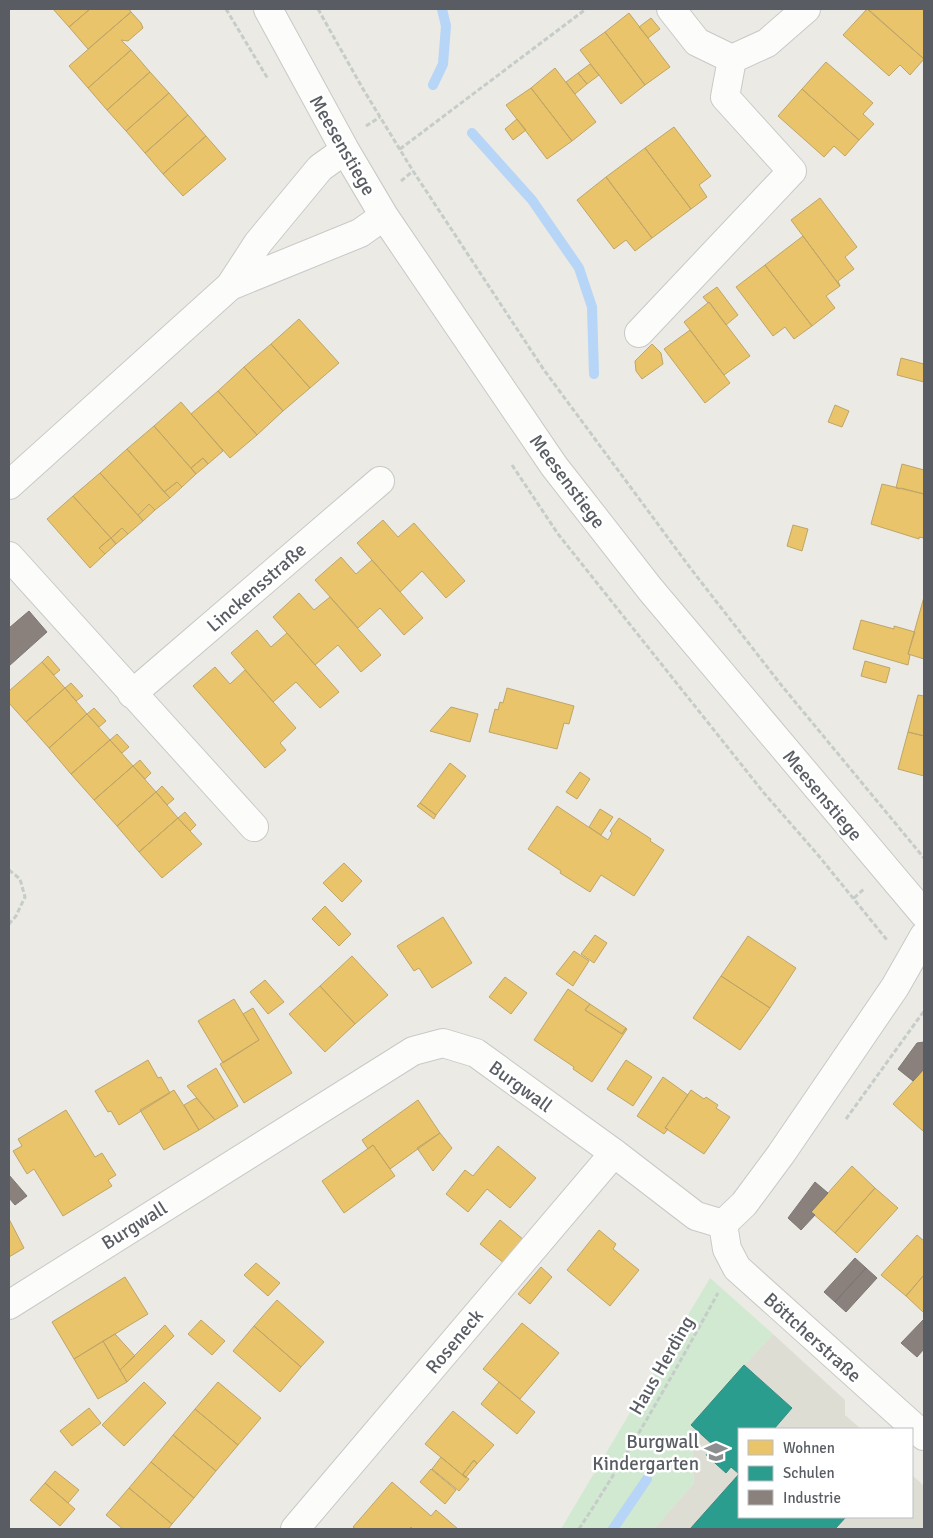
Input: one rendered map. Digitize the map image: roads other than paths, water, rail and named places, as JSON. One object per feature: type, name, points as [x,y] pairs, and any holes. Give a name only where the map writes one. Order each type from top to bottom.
[{"type":"street","name":"Meesenstiege","points":[[268,9],[344,150],[384,216],[554,466],[650,589],[924,914]]},
{"type":"street","points":[[672,9],[697,42],[732,58],[767,42],[806,9]]},
{"type":"street","points":[[639,333],[792,171],[725,97],[732,58]]},
{"type":"street","points":[[9,485],[230,286],[258,243],[320,168],[344,150]]},
{"type":"street","points":[[230,286],[360,232],[384,216]]},
{"type":"street","name":"Linckensstraße","points":[[132,694],[380,481]]},
{"type":"street","points":[[9,556],[254,827]]},
{"type":"street","points":[[723,1224],[744,1204],[781,1154],[895,987],[924,936]]},
{"type":"street","name":"Burgwall","points":[[9,1305],[413,1051],[443,1043],[476,1053],[614,1153],[696,1216],[723,1224]]},
{"type":"street","name":"Roseneck","points":[[294,1529],[614,1153]]},
{"type":"street","name":"Böttcherstraße","points":[[723,1224],[727,1249],[737,1268],[924,1436]]},
{"type":"waterway","points":[[433,85],[443,64],[446,26],[442,9]]},
{"type":"waterway","points":[[472,133],[532,200],[579,268],[592,307],[594,374]]},
{"type":"waterway","points":[[613,1529],[647,1479]]},
{"type":"place","name":"Burgwall Kindergarten","points":[[716,1452]]}]
